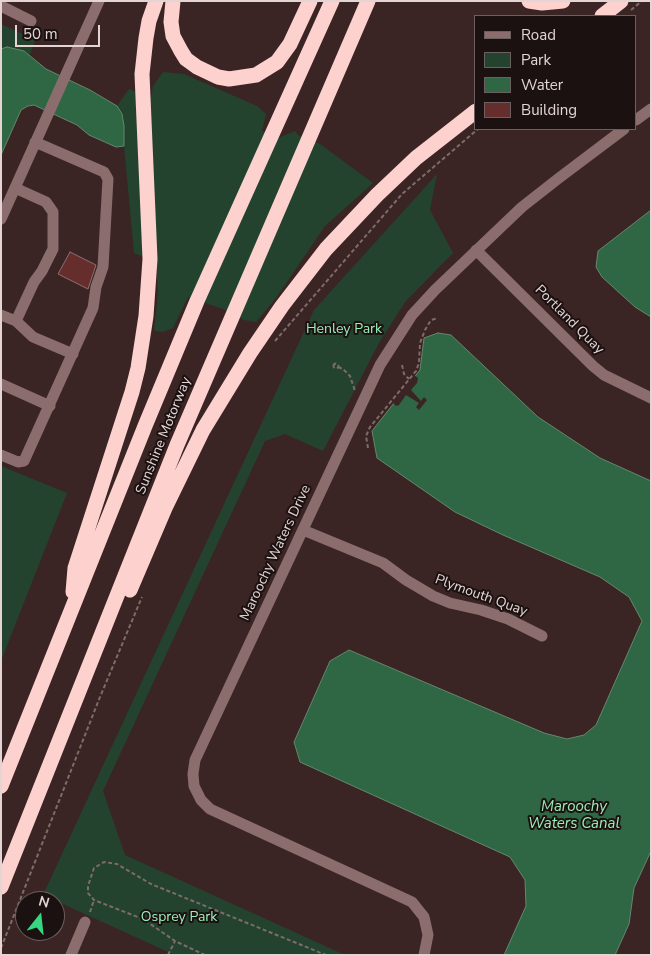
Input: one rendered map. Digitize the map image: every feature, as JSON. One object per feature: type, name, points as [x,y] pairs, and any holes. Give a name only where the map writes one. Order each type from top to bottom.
[{"type":"highway","points":[[72,606],[75,568],[132,392],[138,368],[146,316],[150,259],[142,74],[147,29],[156,1]]},
{"type":"highway","points":[[173,1],[171,22],[173,36],[186,59],[197,67],[218,77],[230,79],[256,75],[277,62],[290,44],[310,1]]},
{"type":"highway","name":"Sunshine Motorway","points":[[1,786],[72,606],[197,301],[332,1]]},
{"type":"highway","name":"Sunshine Motorway","points":[[1,887],[181,436],[368,1]]},
{"type":"highway","points":[[529,1],[542,3],[563,1]]},
{"type":"highway","points":[[605,15],[625,7]]},
{"type":"highway","points":[[99,641],[123,606],[165,508],[199,438],[225,393],[269,325],[306,274],[347,226],[410,164],[474,113]]},
{"type":"street","points":[[1,219],[99,1]]},
{"type":"street","points":[[4,4],[31,21]]},
{"type":"street","points":[[637,119],[651,109]]},
{"type":"street","name":"Maroochy Waters Drive","points":[[424,955],[428,935],[424,917],[412,902],[210,809],[200,800],[194,786],[195,760],[380,365],[417,309],[522,207],[623,130]]},
{"type":"street","points":[[1,455],[18,462],[24,460],[93,308],[96,287],[103,267],[108,179],[104,172],[35,142]]},
{"type":"street","points":[[15,188],[46,202],[53,212],[53,249],[34,282],[16,321]]},
{"type":"street","name":"Portland Quay","points":[[476,250],[593,366],[611,378],[651,398]]},
{"type":"street","points":[[1,315],[16,321],[33,337],[73,354]]},
{"type":"street","points":[[1,384],[50,406]]},
{"type":"street","name":"Plymouth Quay","points":[[303,530],[383,563],[432,596],[508,619],[542,636]]},
{"type":"street","points":[[71,955],[85,922]]},
{"type":"path","points":[[625,7],[642,1]]},
{"type":"path","points":[[270,347],[402,194],[477,130]]},
{"type":"path","points":[[368,448],[366,436],[370,427],[418,367],[420,343],[425,330],[433,319],[438,318]]},
{"type":"path","points":[[402,365],[404,374],[409,379]]},
{"type":"path","points":[[338,367],[350,376],[355,393]]},
{"type":"path","points":[[1,948],[100,697],[143,594]]},
{"type":"path","points":[[205,955],[175,941],[143,919],[94,900],[88,893],[89,881],[94,868],[104,862],[116,864],[151,884],[326,955]]},
{"type":"path","points":[[168,955],[175,941]]},
{"type":"green space","points":[[1,24],[35,40],[30,55],[24,51],[7,47],[1,49]]},
{"type":"green space","points":[[163,72],[184,74],[257,106],[266,114],[262,131],[278,138],[295,131],[298,135],[320,144],[373,183],[325,226],[276,298],[256,322],[244,320],[223,309],[188,297],[173,328],[163,332],[154,331],[158,292],[156,262],[134,253],[124,146],[124,126],[122,114],[117,106],[129,89],[151,98],[153,86]]},
{"type":"green space","name":"Henley Park","points":[[437,174],[430,210],[453,253],[405,302],[379,343],[323,451],[285,434],[265,441],[103,791],[125,855],[345,955],[175,955],[65,905],[65,891],[45,891],[314,310]]},
{"type":"green space","points":[[1,466],[67,493],[1,661]]},
{"type":"water","points":[[7,47],[24,51],[46,69],[90,90],[117,106],[122,114],[124,146],[116,147],[89,135],[77,125],[34,105],[21,110],[1,155],[1,49]]},
{"type":"water","points":[[651,210],[651,317],[635,307],[602,277],[596,267],[598,251]]},
{"type":"water","name":"Maroochy Waters Canal","points":[[438,333],[451,335],[538,417],[600,458],[651,481],[651,851],[634,888],[629,924],[615,955],[504,955],[526,906],[525,880],[510,857],[300,762],[294,742],[330,661],[349,650],[544,733],[567,739],[584,735],[596,725],[642,621],[629,597],[600,577],[455,512],[377,458],[372,431],[420,370],[424,338]]},
{"type":"pier","points":[[414,375],[418,378],[417,383],[411,390],[421,401],[424,397],[427,400],[419,410],[416,407],[419,403],[406,395],[399,405],[396,406],[392,402]]},
{"type":"building","points":[[70,252],[96,265],[88,289],[58,274]]},
{"type":"park label","name":"Osprey Park","points":[[179,918]]}]
